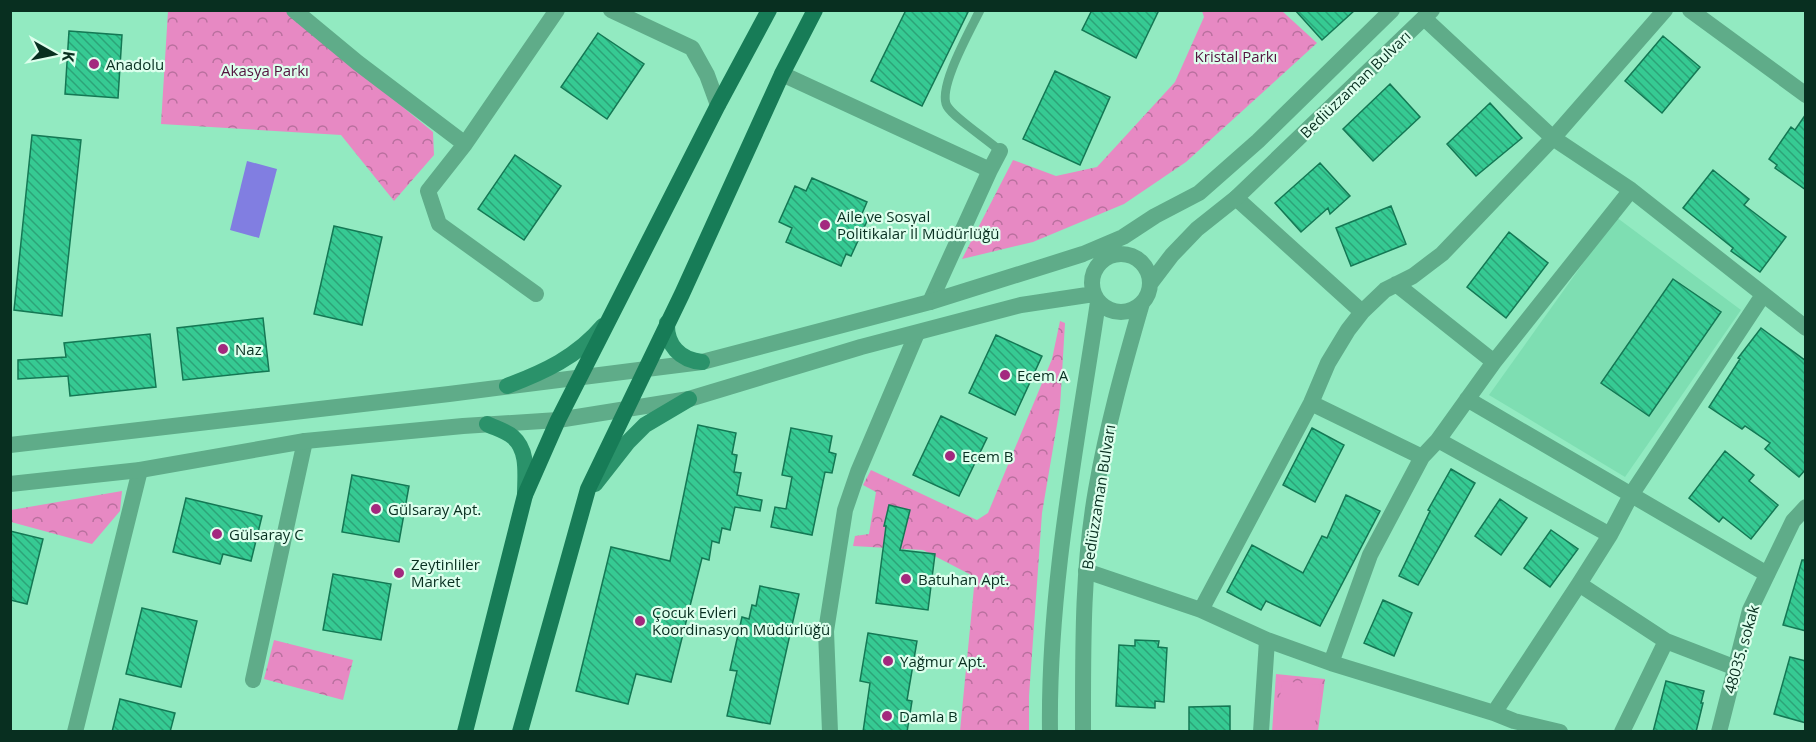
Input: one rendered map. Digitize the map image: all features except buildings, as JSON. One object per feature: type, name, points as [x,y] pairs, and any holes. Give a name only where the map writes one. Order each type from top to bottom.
[{"type":"main road","points":[[465,732],[525,495],[579,378],[718,105],[770,10]]},
{"type":"main road","points":[[521,731],[588,489],[815,10]]},
{"type":"main road","points":[[507,386],[567,359],[590,340],[615,308]]},
{"type":"main road","points":[[667,323],[667,333],[674,350],[690,360],[702,362]]},
{"type":"main road","points":[[583,506],[600,476],[637,433],[645,425],[689,399]]},
{"type":"main road","points":[[487,424],[512,436],[521,447],[525,460],[525,495]]},
{"type":"street","points":[[294,10],[358,63],[465,144]]},
{"type":"street","points":[[536,294],[440,224],[428,191],[465,144],[557,10]]},
{"type":"street","points":[[611,10],[692,48],[718,105]]},
{"type":"street","name":"Bediüzzaman Bulvarı","points":[[10,445],[644,371],[702,362],[930,302],[1083,254],[1123,237],[1155,216],[1199,193],[1258,141],[1392,10]]},
{"type":"street","points":[[1201,610],[1348,330],[1362,312],[1385,290],[1413,276],[1442,254],[1553,138],[1665,10]]},
{"type":"street","points":[[1690,10],[1806,94]]},
{"type":"street","points":[[1428,14],[1553,138],[1631,190],[1806,328]]},
{"type":"street","name":"Bediüzzaman Bulvarı","points":[[1150,284],[1172,255],[1197,229],[1236,198],[1428,14]]},
{"type":"street","points":[[783,74],[990,170]]},
{"type":"street","points":[[930,302],[1000,151]]},
{"type":"street","points":[[1330,663],[1370,555],[1422,457],[1438,440],[1494,362],[1631,190]]},
{"type":"street","points":[[1236,198],[1362,312]]},
{"type":"street","points":[[1107,257],[1124,254],[1140,260],[1149,275],[1149,291],[1142,303],[1130,311],[1110,310],[1096,298],[1092,286],[1095,269],[1123,237]]},
{"type":"street","points":[[1396,284],[1494,362]]},
{"type":"street","points":[[1494,713],[1610,535],[1631,495],[1763,295]]},
{"type":"street","points":[[10,484],[140,470],[306,441],[487,424],[558,420],[689,399],[861,347],[1022,305],[1096,298]]},
{"type":"street","name":"Bediüzzaman Bulvarı","points":[[1050,732],[1052,640],[1059,564],[1096,298]]},
{"type":"street","name":"Bediüzzaman Bulvarı","points":[[1083,732],[1086,571],[1096,492],[1112,406],[1142,303]]},
{"type":"street","points":[[830,732],[826,631],[845,510],[858,472],[917,333]]},
{"type":"street","points":[[1467,399],[1767,574]]},
{"type":"street","points":[[1311,403],[1422,457]]},
{"type":"street","points":[[1438,440],[1610,535]]},
{"type":"street","points":[[253,680],[306,441]]},
{"type":"street","points":[[75,732],[140,470]]},
{"type":"street","name":"48035. sokak","points":[[1719,732],[1750,610],[1793,521],[1806,507]]},
{"type":"street","points":[[1086,571],[1201,610],[1267,640],[1330,663],[1494,713],[1513,726],[1560,732]]},
{"type":"street","points":[[1579,584],[1665,641],[1736,668]]},
{"type":"street","points":[[1261,732],[1267,640]]},
{"type":"street","points":[[1622,732],[1665,641]]},
{"type":"lane","points":[[980,10],[947,82],[944,98],[951,112],[1000,151]]},
{"type":"shaded area","points":[[247,161],[277,169],[259,238],[230,230]]},
{"type":"shaded area","points":[[1616,217],[1741,310],[1625,477],[1489,395]]},
{"type":"green space","name":"Akasya Parkı","points":[[168,11],[287,11],[433,132],[434,155],[394,201],[341,135],[161,124]]},
{"type":"green space","name":"Kristal Parkı","points":[[1202,11],[1282,11],[1317,43],[1186,162],[1124,204],[1033,242],[962,259],[1013,160],[1056,176],[1097,167],[1175,82],[1204,17]]},
{"type":"green space","points":[[1060,321],[1065,323],[1060,407],[1042,513],[1029,696],[1029,731],[960,731],[975,577],[923,550],[853,546],[855,536],[869,534],[876,492],[863,485],[871,470],[977,520],[988,513],[1052,359]]},
{"type":"green space","points":[[122,491],[120,511],[92,544],[11,522],[11,510]]},
{"type":"green space","points":[[274,640],[353,660],[343,700],[264,679]]},
{"type":"green space","points":[[1276,674],[1325,679],[1318,731],[1272,732]]},
{"type":"green space","points":[[1282,681],[1320,685],[1314,731],[1276,731]]},
{"type":"place","name":"Anadolu","points":[[94,64]]},
{"type":"place","name":"Aile ve Sosyal Politikalar İl Müdürlüğü","points":[[825,225]]},
{"type":"place","name":"Naz","points":[[223,349]]},
{"type":"place","name":"Ecem A","points":[[1005,375]]},
{"type":"place","name":"Ecem B","points":[[950,456]]},
{"type":"place","name":"Gülsaray Apt.","points":[[376,509]]},
{"type":"place","name":"Gülsaray C","points":[[217,534]]},
{"type":"place","name":"Zeytinliler Market","points":[[399,573]]},
{"type":"place","name":"Batuhan Apt.","points":[[906,579]]},
{"type":"place","name":"Çocuk Evleri Koordinasyon Müdürlüğü","points":[[640,621]]},
{"type":"place","name":"Yağmur Apt.","points":[[888,661]]},
{"type":"place","name":"Damla B","points":[[887,716]]}]
